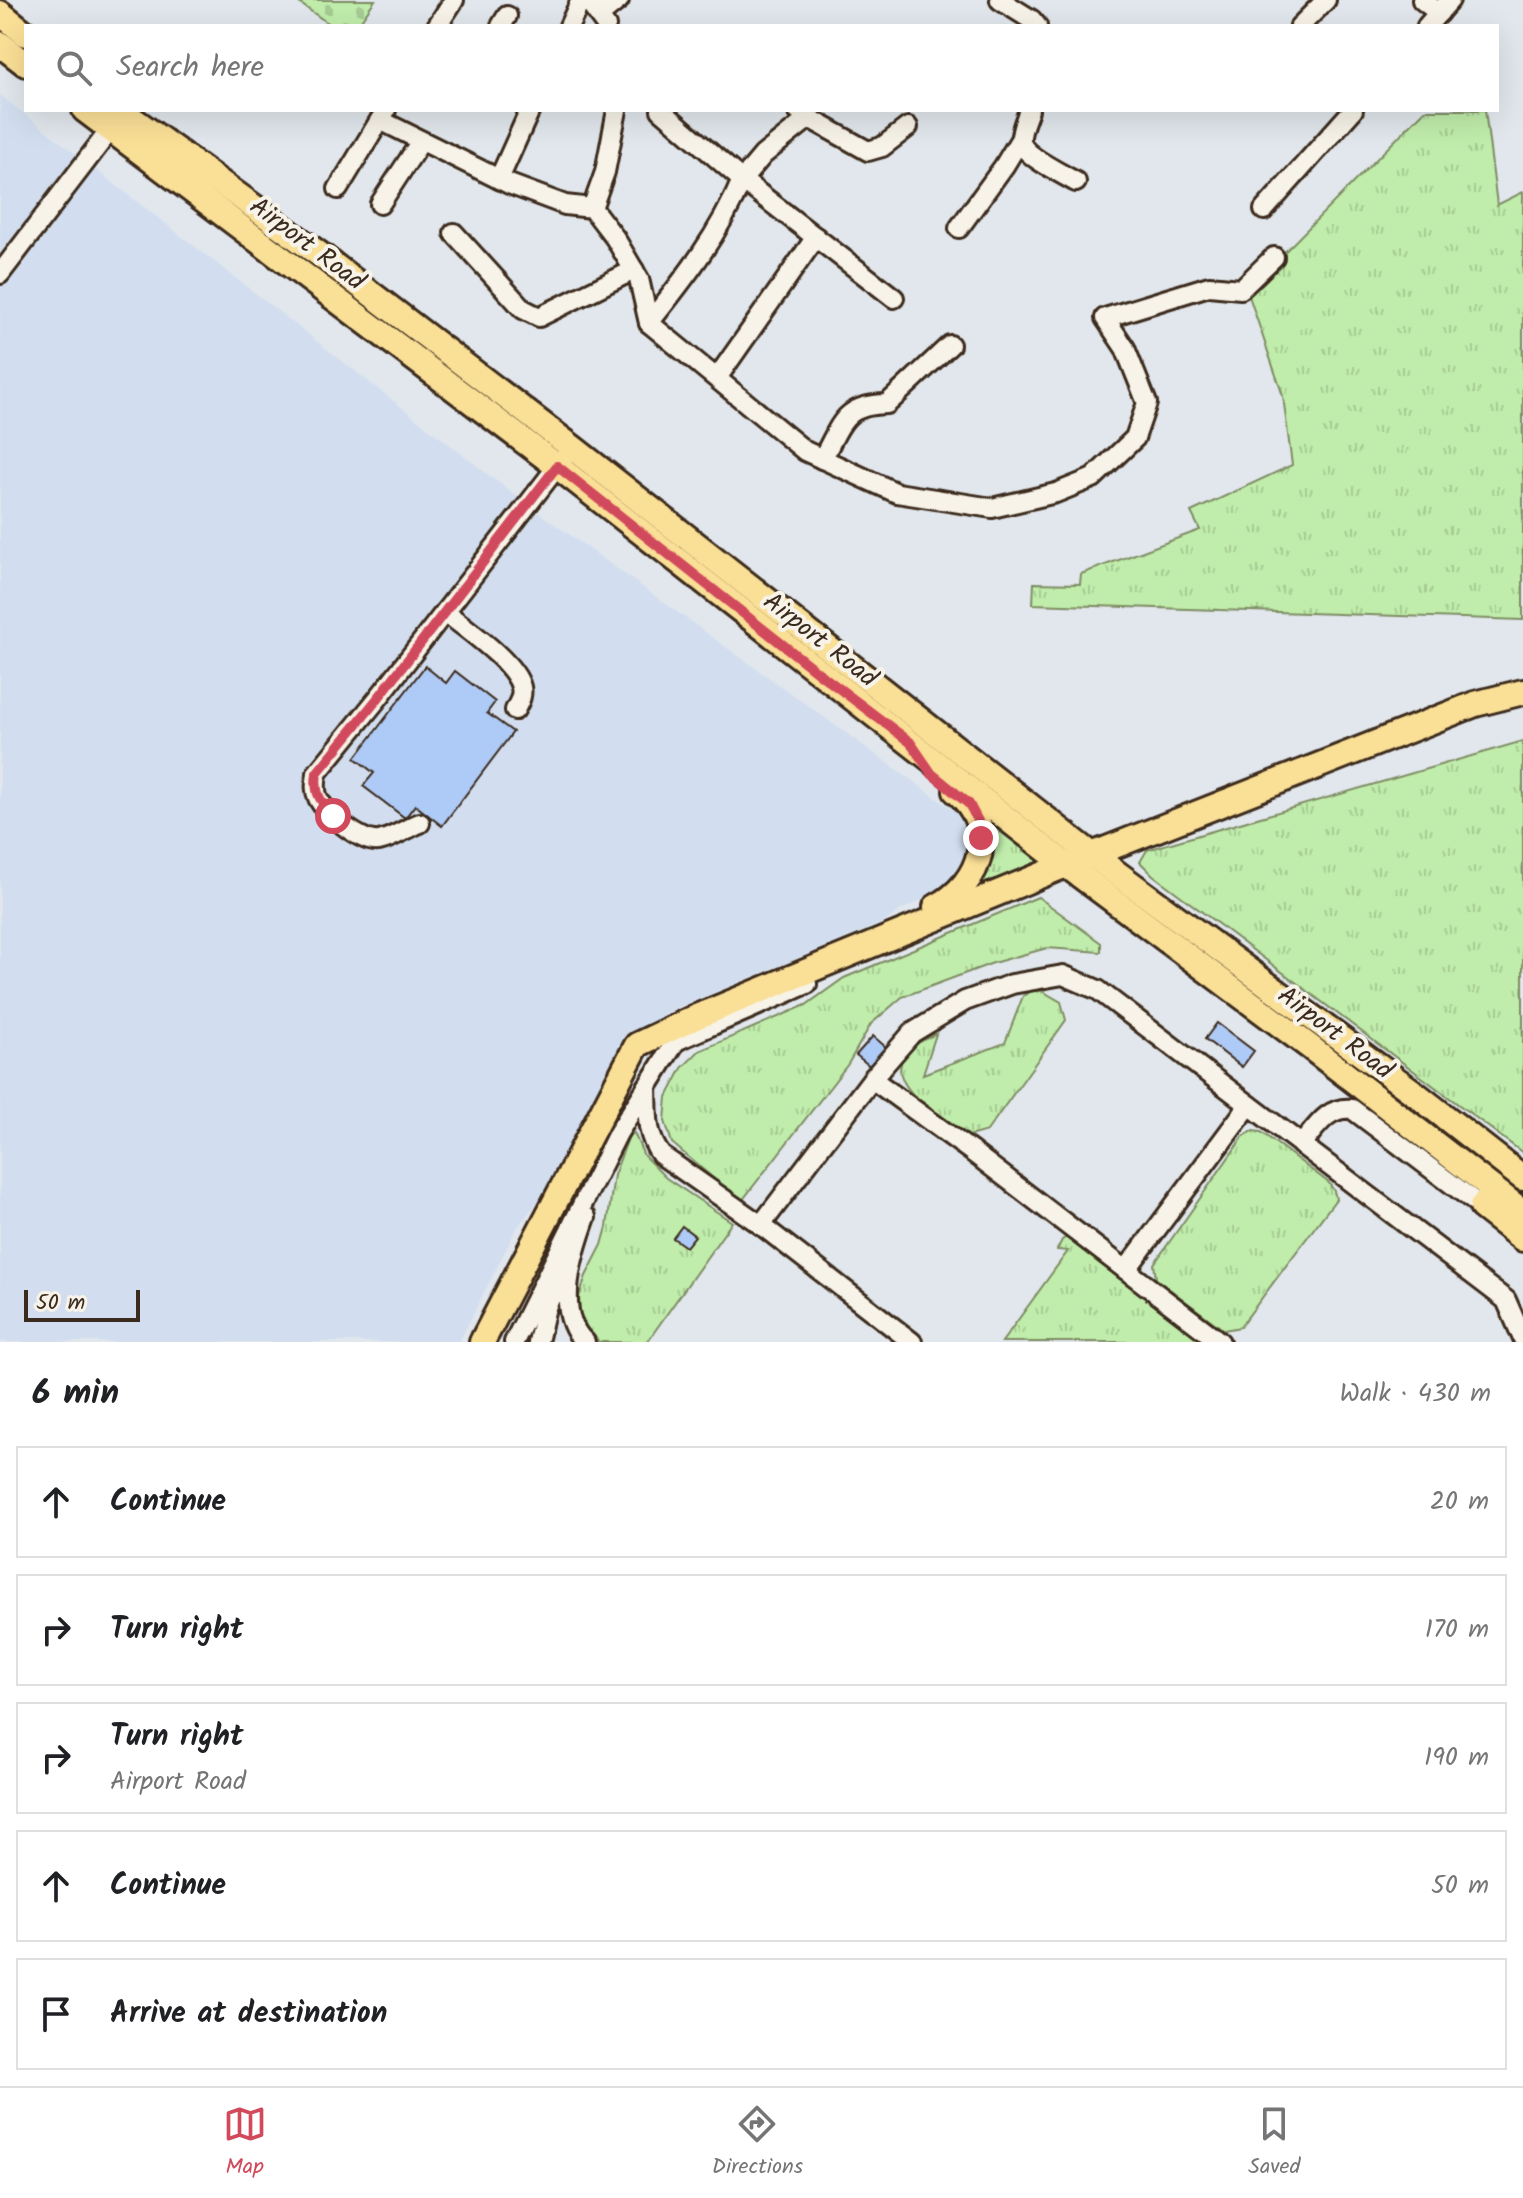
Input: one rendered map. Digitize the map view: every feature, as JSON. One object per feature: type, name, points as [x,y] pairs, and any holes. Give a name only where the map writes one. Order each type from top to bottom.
[{"type":"main road","points":[[0,13],[24,32]]},
{"type":"main road","points":[[0,44],[24,62]]},
{"type":"main road","name":"Airport Road","points":[[91,112],[115,120],[1092,855],[1417,1095],[1523,1178]]},
{"type":"main road","name":"Airport Road","points":[[565,457],[820,674],[1066,865],[1310,1047],[1488,1199],[1523,1212]]},
{"type":"main road","points":[[482,1342],[637,1045],[696,1017],[1066,865],[1475,704],[1523,692]]},
{"type":"main road","points":[[871,945],[961,891],[975,869],[980,851],[978,821],[969,804],[932,774],[910,742]]},
{"type":"main road","points":[[1488,1199],[1523,1239]]},
{"type":"street","points":[[438,24],[454,0]]},
{"type":"street","points":[[570,24],[584,0],[603,21],[619,0]]},
{"type":"street","points":[[1000,0],[1035,24]]},
{"type":"street","points":[[1302,24],[1326,0]]},
{"type":"street","points":[[1422,0],[1439,13]]},
{"type":"street","points":[[499,179],[529,112]]},
{"type":"street","points":[[592,208],[605,172],[617,112]]},
{"type":"street","points":[[663,112],[742,180],[894,298]]},
{"type":"street","points":[[959,228],[1021,138],[1028,112]]},
{"type":"street","points":[[1264,210],[1351,112]]},
{"type":"street","points":[[649,323],[689,272],[729,212],[742,180],[803,114],[868,151],[882,147],[908,127]]},
{"type":"street","points":[[338,189],[383,115],[421,141],[499,179],[565,205],[592,208],[615,238],[639,279],[649,323],[805,451],[897,493],[992,508],[1056,493],[1093,478],[1135,438],[1147,403],[1125,348],[1105,318],[1209,286],[1241,289],[1274,257]]},
{"type":"street","points":[[0,274],[115,120]]},
{"type":"street","points":[[1021,138],[1021,145],[1031,156],[1076,182]]},
{"type":"street","points":[[380,204],[421,141]]},
{"type":"street","points":[[454,233],[523,309],[539,317],[634,270]]},
{"type":"street","points":[[717,378],[816,237]]},
{"type":"street","points":[[822,459],[850,411],[864,404],[887,404],[950,345]]},
{"type":"street","points":[[420,823],[379,841],[366,841],[333,816],[319,800],[315,786],[317,773],[565,457]]},
{"type":"street","points":[[445,612],[512,670],[522,697],[515,710]]},
{"type":"street","points":[[514,1342],[618,1133],[676,1041],[812,982],[831,961]]},
{"type":"street","points":[[761,1225],[872,1079],[912,1033],[965,1001],[1012,984],[1063,975],[1098,990],[1506,1300],[1523,1339]]},
{"type":"street","points":[[872,1079],[1220,1342]]},
{"type":"street","points":[[647,1086],[648,1131],[661,1155],[761,1225],[912,1342]]},
{"type":"street","points":[[1126,1270],[1249,1105]]},
{"type":"street","points":[[1301,1145],[1331,1111],[1352,1109],[1488,1199]]},
{"type":"street","points":[[538,1342],[546,1307],[578,1241],[618,1133]]},
{"type":"street","points":[[578,1241],[568,1291],[569,1312],[574,1332],[585,1342]]},
{"type":"shaded area","points":[[0,95],[517,497],[963,817],[971,836],[969,856],[960,876],[946,888],[901,910],[883,923],[672,1010],[630,1036],[614,1057],[542,1197],[518,1226],[459,1342],[0,1342]]},
{"type":"green space","points":[[295,0],[375,0],[358,24],[329,24]]},
{"type":"green space","points":[[1423,112],[1485,112],[1497,205],[1523,192],[1523,620],[1033,604],[1034,583],[1080,584],[1081,574],[1200,530],[1191,512],[1292,465],[1283,396],[1247,290]]},
{"type":"green space","points":[[1523,741],[1523,1153],[1153,875],[1140,862],[1147,850]]},
{"type":"green space","points":[[983,819],[1046,862],[974,888]]},
{"type":"green space","points":[[1038,897],[1101,943],[1101,952],[1047,948],[993,963],[902,997],[871,1024],[848,1064],[741,1202],[672,1143],[665,1121],[667,1097],[682,1068],[699,1051],[806,1005],[844,978]]},
{"type":"green space","points":[[1032,991],[1042,991],[1061,1002],[1066,1020],[987,1131],[966,1137],[935,1114],[908,1088],[901,1074],[902,1060],[913,1047],[936,1034],[923,1074],[1005,1043],[1023,996]]},
{"type":"green space","points":[[1252,1131],[1261,1132],[1329,1183],[1336,1199],[1240,1327],[1224,1330],[1156,1279],[1154,1264],[1243,1137]]},
{"type":"green space","points":[[634,1133],[644,1156],[666,1178],[732,1222],[647,1342],[599,1342],[580,1313],[579,1297],[602,1245],[614,1175],[629,1136]]},
{"type":"green space","points":[[1069,1236],[1208,1342],[1002,1342],[1068,1251],[1057,1250],[1062,1240]]},
{"type":"building","points":[[425,666],[446,683],[455,671],[495,702],[487,713],[513,732],[442,826],[415,805],[405,818],[363,786],[374,773],[355,758]]},
{"type":"building","points":[[1217,1023],[1254,1051],[1242,1067],[1205,1039]]},
{"type":"building","points":[[873,1036],[887,1048],[871,1067],[856,1055]]},
{"type":"building","points":[[682,1226],[695,1236],[686,1247],[673,1238]]},
{"type":"route","points":[[333,816],[319,800],[315,786],[317,773],[557,466],[910,742],[932,774],[969,804],[978,821],[981,838]]}]
